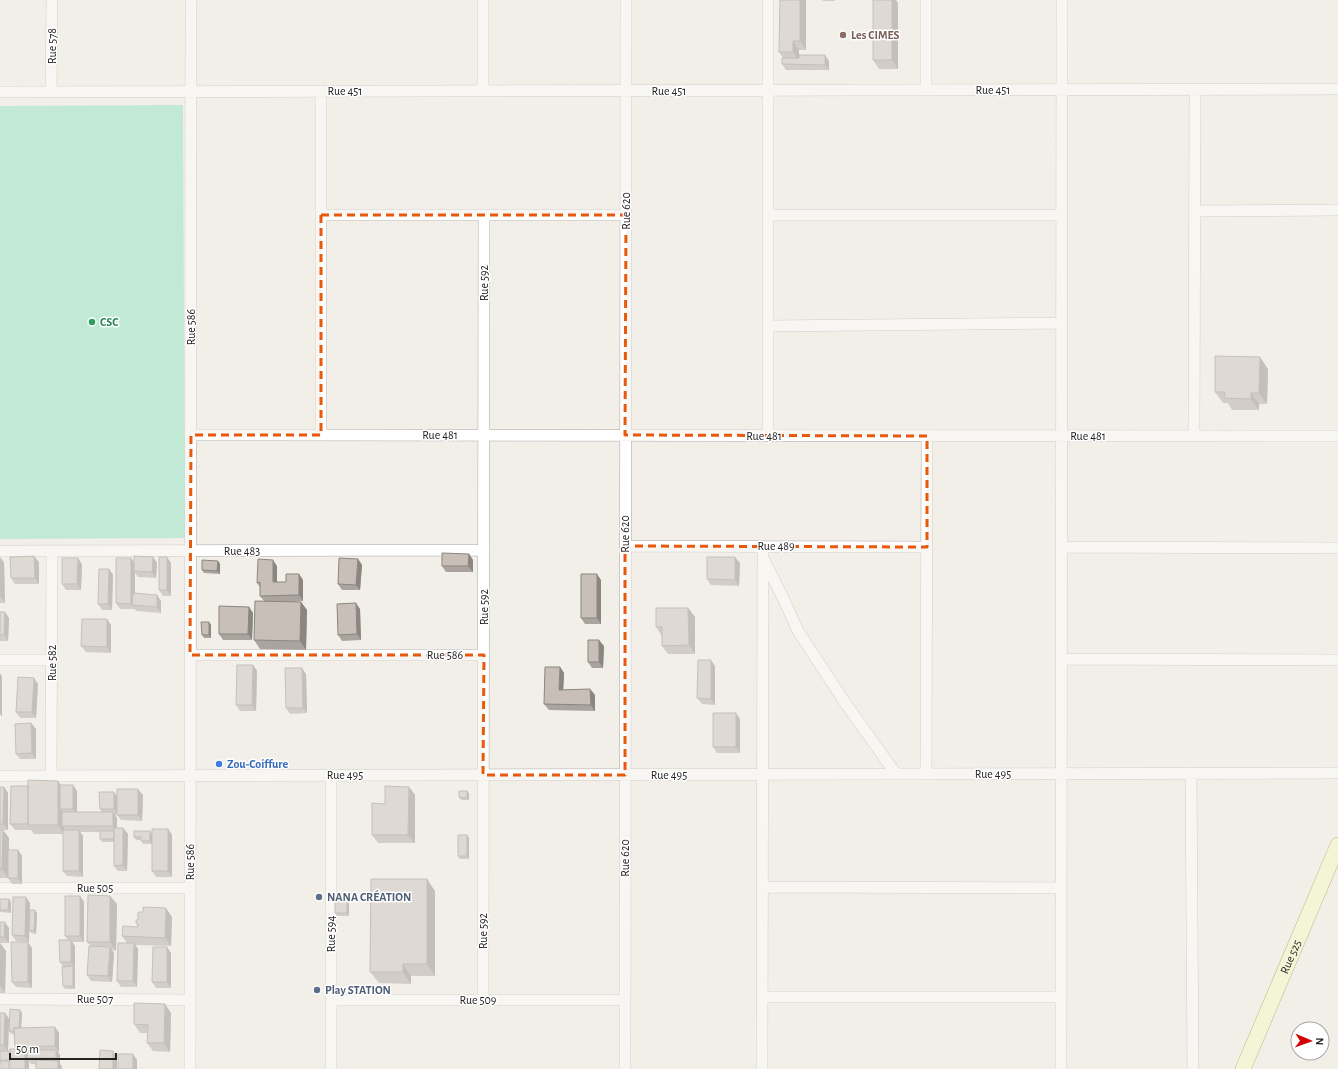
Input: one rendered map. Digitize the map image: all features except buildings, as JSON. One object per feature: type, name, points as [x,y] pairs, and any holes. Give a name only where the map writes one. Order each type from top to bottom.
[{"type":"main road","name":"Rue 525","points":[[1243,1069],[1338,845]]},
{"type":"street","name":"Rue 578","points":[[51,92],[52,0]]},
{"type":"street","name":"Rue 586","points":[[190,1069],[191,0]]},
{"type":"street","points":[[482,0],[482,91]]},
{"type":"street","name":"Rue 620","points":[[625,1069],[626,0]]},
{"type":"street","points":[[768,0],[768,436]]},
{"type":"street","points":[[926,0],[926,90]]},
{"type":"street","points":[[1061,1069],[1062,0]]},
{"type":"street","name":"Rue 451","points":[[0,92],[1338,89]]},
{"type":"street","points":[[1194,436],[1195,90]]},
{"type":"street","points":[[321,91],[321,435]]},
{"type":"street","points":[[1195,211],[1338,210]]},
{"type":"street","points":[[321,215],[626,215]]},
{"type":"street","name":"Rue 592","points":[[483,1000],[484,215]]},
{"type":"street","points":[[768,215],[1061,215]]},
{"type":"street","points":[[768,326],[1061,322]]},
{"type":"street","name":"Rue 481","points":[[191,435],[1338,436]]},
{"type":"street","points":[[926,774],[927,436]]},
{"type":"street","name":"Rue 489","points":[[625,546],[763,552],[927,547]]},
{"type":"street","points":[[1061,547],[1338,548]]},
{"type":"street","name":"Rue 483","points":[[0,551],[484,550]]},
{"type":"street","name":"Rue 582","points":[[51,776],[52,551]]},
{"type":"street","points":[[763,552],[798,631],[846,704],[896,774]]},
{"type":"street","points":[[762,1069],[763,552]]},
{"type":"street","name":"Rue 586","points":[[190,655],[484,655]]},
{"type":"street","points":[[0,660],[52,660]]},
{"type":"street","points":[[1061,660],[1338,660]]},
{"type":"street","points":[[1191,773],[1193,1069]]},
{"type":"street","name":"Rue 495","points":[[0,776],[1338,773]]},
{"type":"street","name":"Rue 594","points":[[331,775],[331,1069]]},
{"type":"street","points":[[763,887],[1061,888]]},
{"type":"street","name":"Rue 505","points":[[0,888],[190,888]]},
{"type":"street","points":[[762,997],[1061,997]]},
{"type":"street","name":"Rue 507","points":[[0,999],[190,1000]]},
{"type":"street","name":"Rue 509","points":[[331,1000],[625,1000]]},
{"type":"highlighted area","points":[[321,215],[626,215],[625,435],[927,436],[927,547],[625,546],[625,775],[483,775],[484,655],[190,655],[191,435],[321,435]]},
{"type":"green space","name":"CSC","points":[[183,105],[185,538],[0,539],[0,106]]},
{"type":"place","name":"Les CIMES","points":[[843,35]]},
{"type":"place","name":"CSC","points":[[92,322]]},
{"type":"place","name":"Zou-Coiffure","points":[[219,764]]},
{"type":"place","name":"NANA CRÉATION","points":[[319,897]]},
{"type":"place","name":"Play STATION","points":[[317,990]]}]
